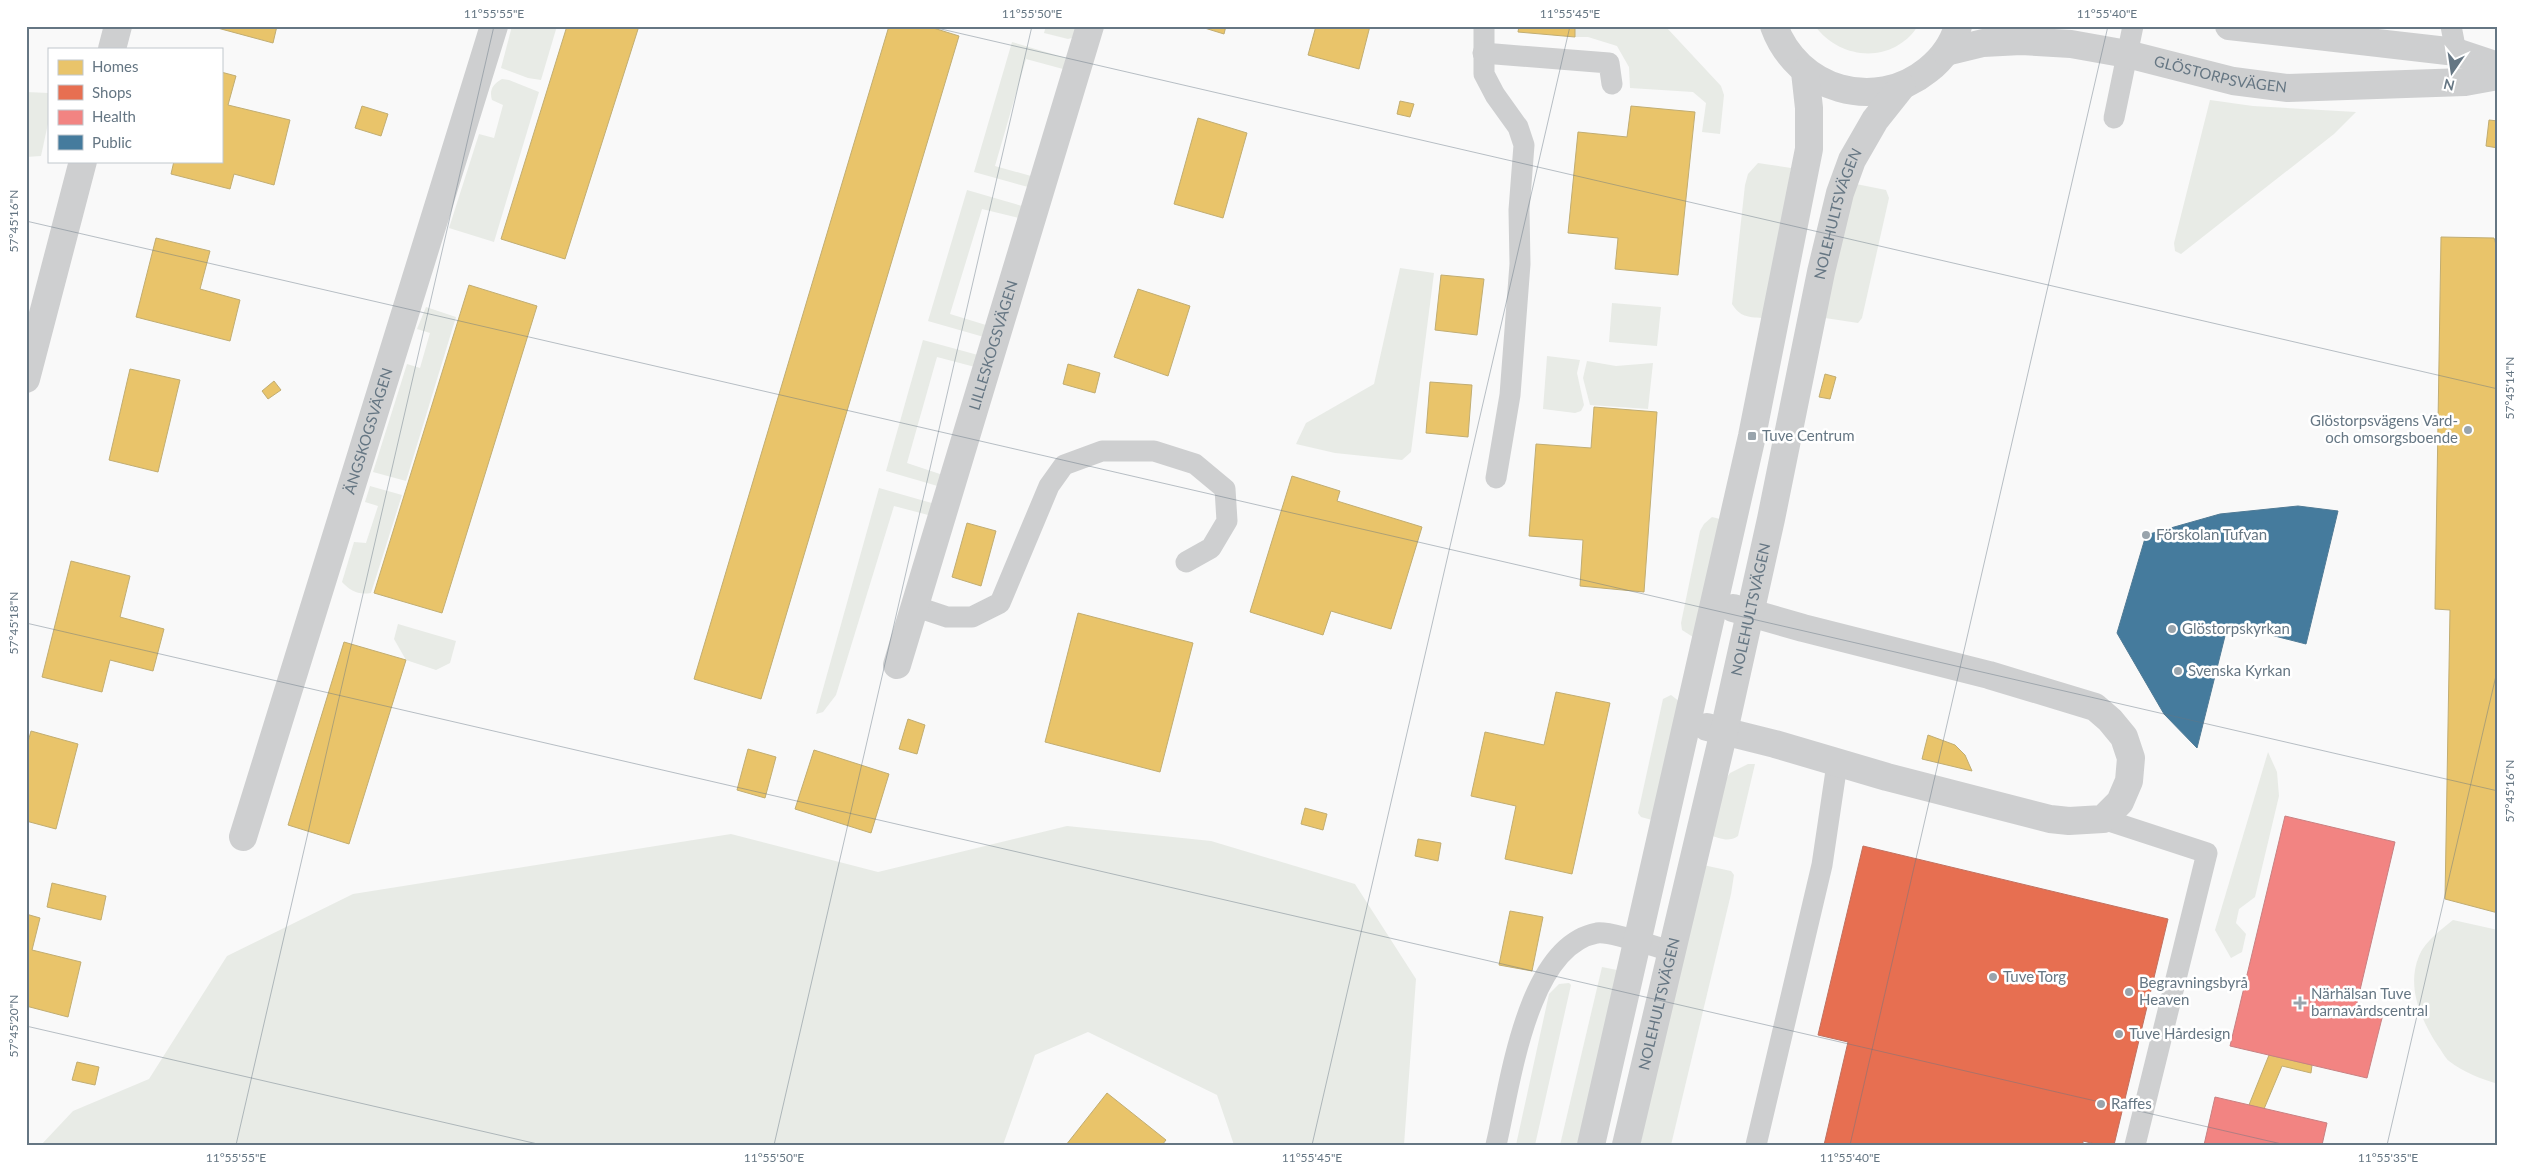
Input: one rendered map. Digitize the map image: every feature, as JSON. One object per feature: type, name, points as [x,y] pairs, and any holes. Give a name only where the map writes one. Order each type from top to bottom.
[{"type":"street","points":[[112,48],[118,26]]},
{"type":"street","name":"ÄNGSKOGSVÄGEN","points":[[243,837],[494,26]]},
{"type":"street","name":"LILLESKOGSVÄGEN","points":[[897,665],[1090,26]]},
{"type":"street","name":"NOLEHULTSVÄGEN","points":[[1774,26],[1785,50],[1806,72],[1825,84],[1846,91],[1865,93],[1884,91],[1902,86],[1919,78],[1946,52],[1958,26]]},
{"type":"street","points":[[2229,26],[2453,39],[2498,66]]},
{"type":"street","name":"GLÖSTORPSVÄGEN","points":[[1946,52],[1983,43],[2022,40],[2071,44],[2127,54],[2233,81],[2288,88],[2465,82],[2498,76]]},
{"type":"street","points":[[1591,1145],[1752,436],[1809,150],[1810,108],[1806,72]]},
{"type":"street","name":"NOLEHULTSVÄGEN","points":[[1626,1145],[1724,731],[1821,272],[1840,193],[1852,160],[1875,120],[1902,86]]},
{"type":"street","points":[[26,380],[83,162]]},
{"type":"street","points":[[1688,723],[1776,744],[1838,764],[2050,819],[2069,821],[2103,819],[2120,802],[2129,781],[2131,758],[2124,737],[2110,720],[2095,707],[1998,678],[1715,604]]},
{"type":"lane","points":[[1484,26],[1484,74],[1495,95],[1518,127],[1524,145],[1519,210],[1520,264],[1510,395],[1496,478]]},
{"type":"lane","points":[[2114,118],[2133,26]]},
{"type":"lane","points":[[1484,52],[1609,63],[1612,84]]},
{"type":"lane","points":[[914,606],[947,617],[972,617],[1000,603],[1049,486],[1064,465],[1102,451],[1154,451],[1195,464],[1225,489],[1227,521],[1211,548],[1186,562]]},
{"type":"lane","points":[[1756,1145],[1822,865],[1838,764]]},
{"type":"lane","points":[[2103,819],[2206,853],[2135,1145]]},
{"type":"lane","points":[[1496,1145],[1522,1025],[1535,995],[1562,952],[1573,942],[1599,932],[1671,951]]},
{"type":"shaded area","points":[[512,26],[557,26],[541,80],[528,78],[501,68]]},
{"type":"shaded area","points":[[1046,26],[1077,26],[1072,38],[1068,39],[1044,33]]},
{"type":"shaded area","points":[[1575,26],[1666,27],[1721,86],[1724,95],[1720,134],[1702,132],[1706,103],[1693,92],[1630,88],[1629,67],[1617,46],[1588,37],[1575,37]]},
{"type":"shaded area","points":[[1815,26],[1918,26],[1895,47],[1881,52],[1867,53],[1852,51],[1839,46],[1826,38]]},
{"type":"shaded area","points":[[1012,42],[1066,58],[1063,69],[1026,59],[995,166],[1031,176],[1028,187],[974,172]]},
{"type":"shaded area","points":[[502,79],[539,92],[494,242],[449,228],[479,134],[494,138],[503,105],[492,100],[491,90]]},
{"type":"shaded area","points":[[26,92],[48,93],[48,124],[41,156],[26,157]]},
{"type":"shaded area","points":[[2210,100],[2253,106],[2356,112],[2334,134],[2181,254],[2175,251],[2174,243]]},
{"type":"shaded area","points":[[1758,163],[1791,168],[1783,220],[1762,318],[1745,316],[1738,312],[1732,304],[1745,185],[1748,174]]},
{"type":"shaded area","points":[[1856,184],[1886,190],[1889,198],[1862,318],[1858,323],[1825,318],[1836,262]]},
{"type":"shaded area","points":[[967,190],[1022,206],[1019,218],[982,209],[950,314],[986,325],[984,337],[928,321]]},
{"type":"shaded area","points":[[1400,268],[1434,273],[1411,452],[1402,460],[1335,453],[1296,444],[1306,423],[1374,384]]},
{"type":"shaded area","points":[[1612,303],[1661,307],[1657,346],[1609,342]]},
{"type":"shaded area","points":[[426,307],[456,317],[406,481],[373,472],[407,364],[420,368],[430,333],[417,329]]},
{"type":"shaded area","points":[[923,340],[978,355],[975,367],[937,357],[907,463],[943,475],[941,487],[886,471]]},
{"type":"shaded area","points":[[1547,356],[1580,360],[1577,373],[1584,405],[1581,411],[1575,413],[1543,409]]},
{"type":"shaded area","points":[[1587,361],[1616,366],[1653,363],[1648,409],[1590,405],[1583,378]]},
{"type":"shaded area","points":[[370,486],[402,495],[371,593],[358,593],[342,582],[354,542],[366,543],[378,506],[365,502]]},
{"type":"shaded area","points":[[879,488],[935,504],[932,516],[894,506],[836,695],[823,712],[816,714]]},
{"type":"shaded area","points":[[1712,517],[1720,519],[1693,637],[1682,630],[1681,623],[1700,531],[1704,524]]},
{"type":"shaded area","points":[[398,624],[456,641],[450,663],[436,670],[406,660],[394,639]]},
{"type":"shaded area","points":[[1671,695],[1680,702],[1652,820],[1641,817],[1638,813],[1663,699]]},
{"type":"shaded area","points":[[2268,752],[2277,772],[2279,796],[2255,897],[2239,909],[2236,923],[2246,934],[2242,952],[2231,958],[2215,930]]},
{"type":"shaded area","points":[[1748,764],[1755,764],[1738,836],[1727,840],[1709,835],[1725,780],[1730,773]]},
{"type":"shaded area","points":[[1067,826],[1211,841],[1355,884],[1416,979],[1404,1145],[1234,1145],[1217,1095],[1088,1032],[1035,1055],[1003,1145],[41,1145],[73,1111],[149,1079],[227,956],[353,894],[731,834],[878,872]]},
{"type":"shaded area","points":[[1703,865],[1731,871],[1734,875],[1731,894],[1671,1145],[1640,1145]]},
{"type":"shaded area","points":[[2453,920],[2498,930],[2498,1084],[2466,1072],[2448,1060],[2426,1025],[2417,1003],[2414,979],[2419,956],[2429,941]]},
{"type":"shaded area","points":[[1602,967],[1617,970],[1580,1145],[1560,1145]]},
{"type":"shaded area","points":[[1569,983],[1571,985],[1535,1145],[1516,1145],[1549,994],[1559,984]]},
{"type":"building: Homes","points":[[210,26],[277,26],[273,43]]},
{"type":"building: Homes","points":[[567,26],[639,26],[565,259],[501,239]]},
{"type":"building: Homes","points":[[889,26],[927,26],[959,36],[761,699],[694,679]]},
{"type":"building: Homes","points":[[1198,26],[1226,26],[1224,34]]},
{"type":"building: Homes","points":[[1316,26],[1370,26],[1359,69],[1308,55]]},
{"type":"building: Homes","points":[[1519,26],[1575,26],[1575,37],[1518,32]]},
{"type":"building: Homes","points":[[222,72],[236,76],[228,105],[290,120],[274,185],[234,174],[230,189],[171,174],[174,162],[222,162]]},
{"type":"building: Homes","points":[[1400,101],[1414,104],[1410,117],[1397,114]]},
{"type":"building: Homes","points":[[362,106],[388,114],[381,136],[355,128]]},
{"type":"building: Homes","points":[[1631,106],[1695,112],[1678,275],[1615,269],[1618,238],[1568,233],[1578,132],[1627,137]]},
{"type":"building: Homes","points":[[1198,118],[1247,133],[1223,218],[1174,204]]},
{"type":"building: Homes","points":[[2489,120],[2498,121],[2498,148],[2486,146]]},
{"type":"building: Homes","name":"Glöstorpsvägens Vård- och omsorgsboende","points":[[2441,237],[2494,238],[2498,251],[2498,913],[2445,899],[2450,610],[2435,609]]},
{"type":"building: Homes","points":[[156,238],[210,251],[200,289],[240,300],[230,341],[136,317]]},
{"type":"building: Homes","points":[[1441,275],[1484,279],[1477,335],[1435,330]]},
{"type":"building: Homes","points":[[469,285],[537,306],[442,613],[374,593]]},
{"type":"building: Homes","points":[[1138,289],[1190,306],[1168,376],[1114,357]]},
{"type":"building: Homes","points":[[1068,364],[1100,373],[1095,393],[1063,384]]},
{"type":"building: Homes","points":[[130,369],[180,380],[158,472],[109,460]]},
{"type":"building: Homes","points":[[1825,374],[1836,377],[1830,399],[1819,397]]},
{"type":"building: Homes","points":[[274,381],[281,390],[268,399],[262,391]]},
{"type":"building: Homes","points":[[1430,382],[1472,385],[1468,437],[1426,433]]},
{"type":"building: Homes","points":[[1594,407],[1657,412],[1644,592],[1580,586],[1583,540],[1529,536],[1536,444],[1591,448]]},
{"type":"building: Homes","points":[[1292,476],[1340,491],[1337,501],[1422,527],[1391,629],[1331,611],[1323,635],[1250,612]]},
{"type":"building: Homes","points":[[967,523],[996,531],[981,586],[952,577]]},
{"type":"building: Homes","points":[[71,561],[130,576],[120,617],[164,629],[153,671],[110,660],[102,692],[42,677]]},
{"type":"building: Homes","points":[[1078,613],[1193,643],[1160,772],[1045,742]]},
{"type":"building: Homes","points":[[344,642],[406,660],[349,844],[288,825]]},
{"type":"building: Homes","points":[[1556,692],[1610,703],[1572,874],[1505,859],[1516,806],[1471,796],[1485,732],[1544,745]]},
{"type":"building: Homes","points":[[908,719],[925,725],[917,754],[899,749]]},
{"type":"building: Homes","points":[[31,731],[78,744],[56,829],[26,821],[26,749]]},
{"type":"building: Homes","points":[[1928,735],[1955,745],[1965,755],[1972,771],[1922,759]]},
{"type":"building: Homes","points":[[748,749],[776,757],[765,798],[737,790]]},
{"type":"building: Homes","points":[[814,750],[889,774],[871,833],[795,809]]},
{"type":"building: Homes","points":[[1305,808],[1327,814],[1323,830],[1301,824]]},
{"type":"building: Homes","points":[[1418,839],[1441,843],[1438,861],[1415,856]]},
{"type":"building: Homes","points":[[52,883],[106,896],[101,920],[47,907]]},
{"type":"building: Homes","points":[[1510,911],[1543,917],[1532,971],[1499,965]]},
{"type":"building: Homes","points":[[26,914],[40,918],[32,950],[81,962],[68,1017],[26,1006]]},
{"type":"building: Homes","points":[[2269,1055],[2312,1065],[2311,1073],[2282,1066],[2264,1109],[2249,1105]]},
{"type":"building: Homes","points":[[77,1062],[99,1067],[95,1085],[72,1080]]},
{"type":"building: Homes","points":[[1107,1093],[1166,1140],[1162,1145],[1066,1145]]},
{"type":"building: Shops","name":"Tuve Torg","points":[[1863,846],[2168,919],[2114,1145],[2099,1145],[2083,1141],[2083,1145],[1824,1145],[1848,1042],[1818,1035]]},
{"type":"building: Health","points":[[2285,816],[2395,842],[2356,1007],[2383,1014],[2367,1078],[2230,1046]]},
{"type":"building: Health","points":[[2215,1097],[2327,1123],[2322,1145],[2204,1145]]},
{"type":"building: Public","name":"Glöstorpskyrkan","points":[[2298,506],[2338,511],[2306,644],[2228,624],[2197,748],[2164,714],[2117,633],[2146,535],[2220,514]]},
{"type":"place","name":"Glöstorpsvägens Vård- och omsorgsboende","points":[[2468,430]]},
{"type":"place","name":"Tuve Centrum","points":[[1752,436]]},
{"type":"place","name":"Förskolan Tufvan","points":[[2146,535]]},
{"type":"place","name":"Glöstorpskyrkan","points":[[2172,629]]},
{"type":"place","name":"Svenska Kyrkan","points":[[2178,671]]},
{"type":"place","name":"Tuve Torg","points":[[1993,977]]},
{"type":"place","name":"Begravningsbyrå Heaven","points":[[2129,992]]},
{"type":"place","name":"Närhälsan Tuve barnavårdscentral","points":[[2300,1003]]},
{"type":"place","name":"Tuve Hårdesign","points":[[2119,1034]]},
{"type":"place","name":"Raffes","points":[[2101,1104]]}]
